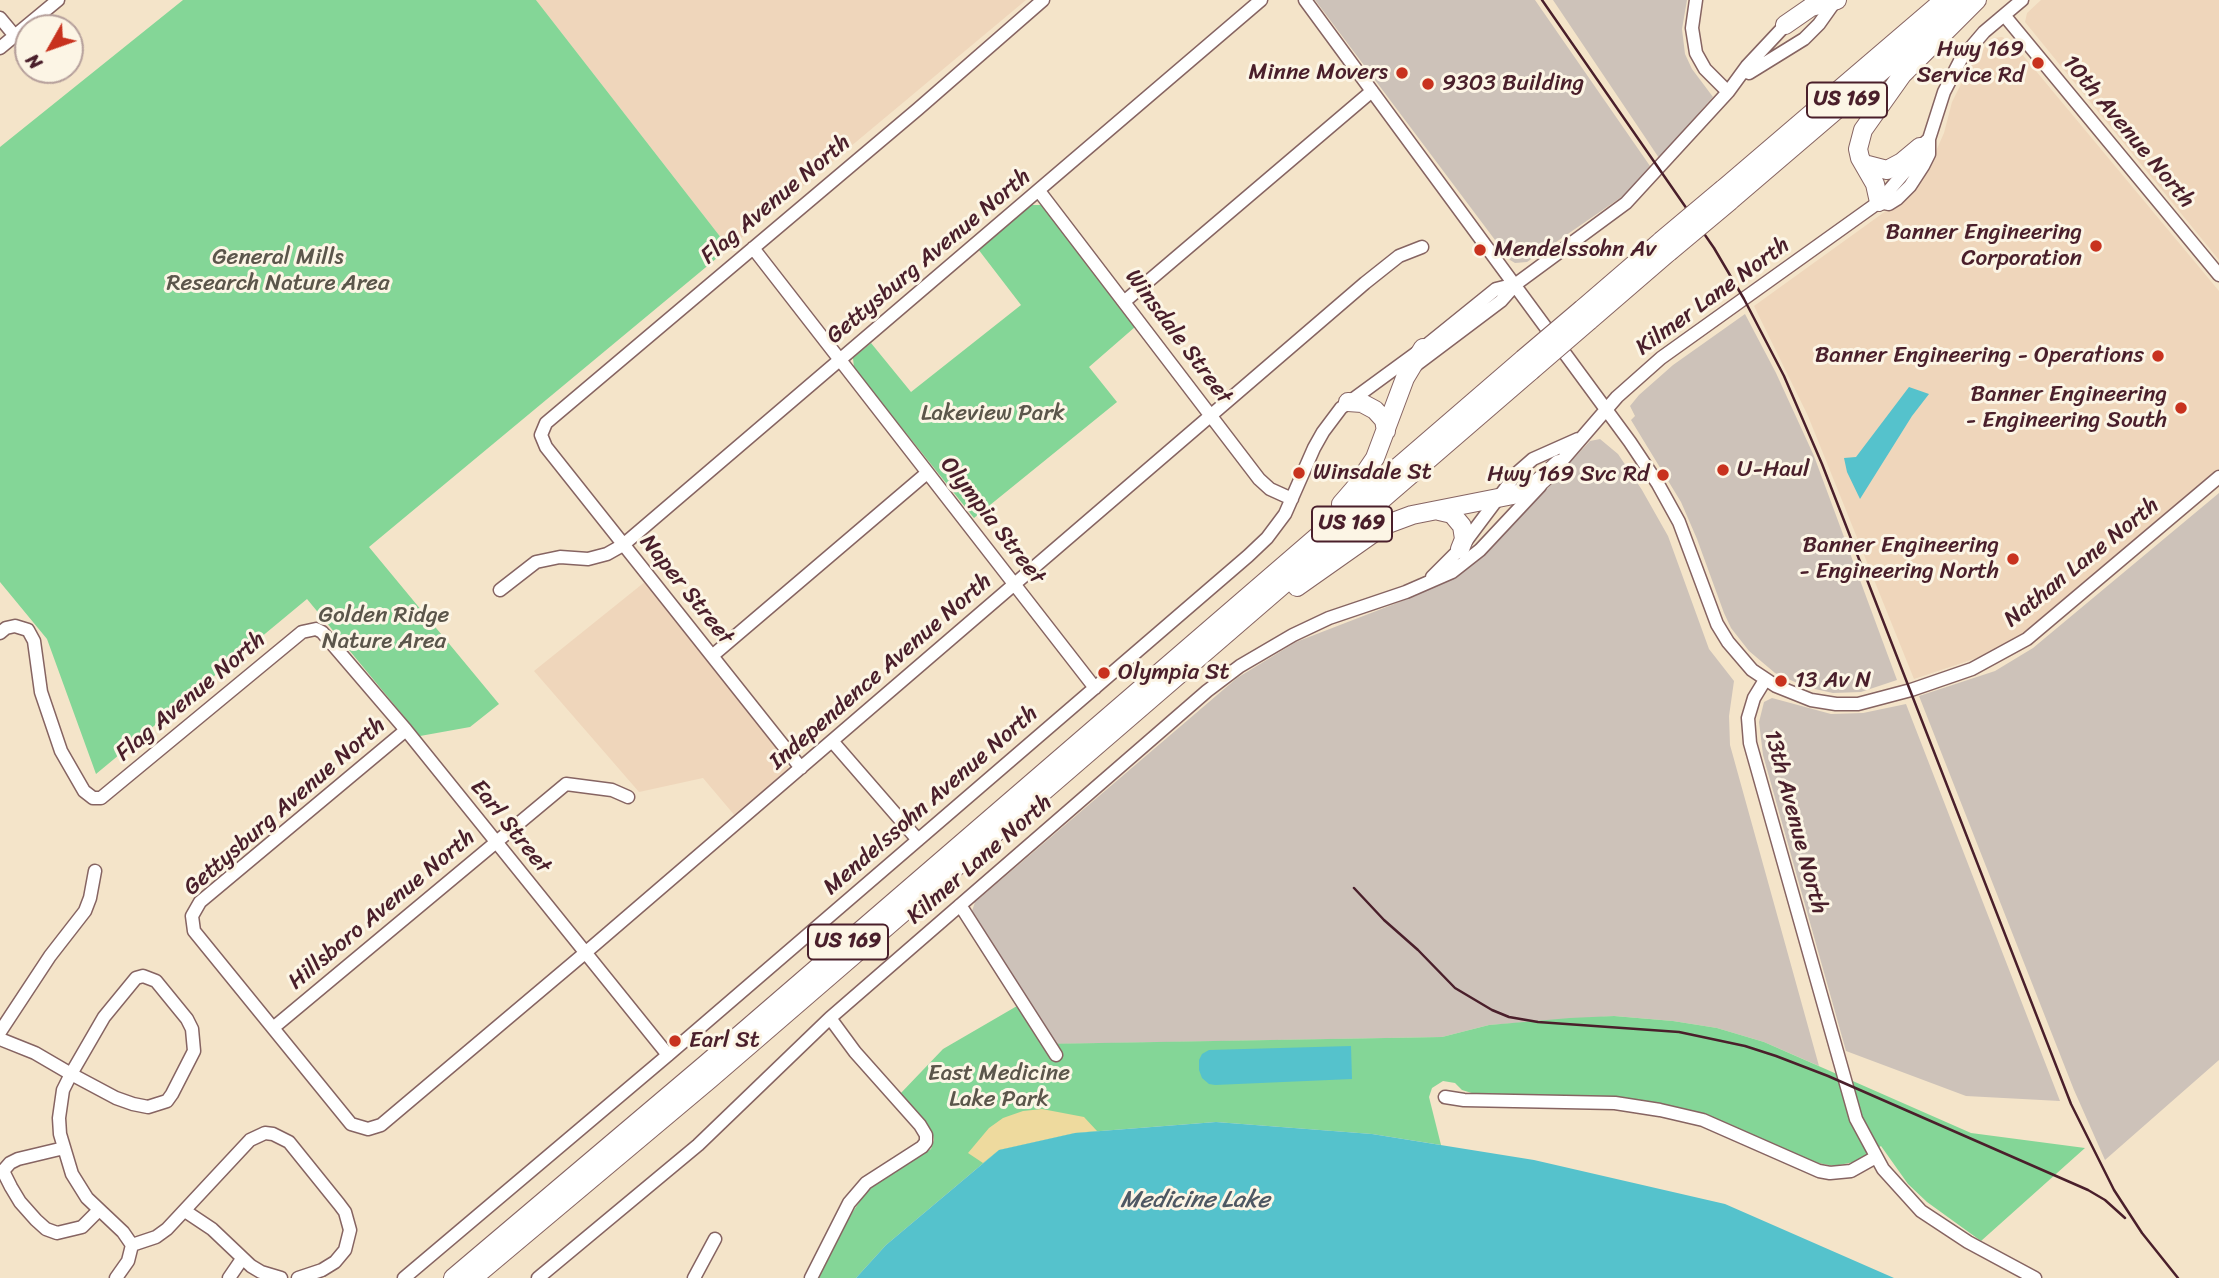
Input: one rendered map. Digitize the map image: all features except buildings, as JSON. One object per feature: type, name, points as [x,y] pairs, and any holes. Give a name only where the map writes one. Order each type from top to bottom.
[{"type":"highway","points":[[1785,25],[1811,7],[1836,0]]},
{"type":"highway","name":"US 169","points":[[1726,195],[1944,0]]},
{"type":"highway","name":"US 169","points":[[453,1278],[707,1063],[1236,606],[1527,365],[1726,195],[1965,0]]},
{"type":"highway","points":[[1880,202],[1875,184],[1858,149],[1863,130],[1894,85],[1923,52],[1977,0]]},
{"type":"highway","points":[[1864,164],[1887,170],[1902,162],[1924,143]]},
{"type":"highway","points":[[1236,606],[1354,489],[1375,458],[1410,369],[1423,348]]},
{"type":"highway","name":"US 169","points":[[473,1278],[700,1087],[1174,678],[1527,365]]},
{"type":"highway","points":[[1348,402],[1362,403],[1375,410],[1384,420],[1386,431]]},
{"type":"highway","points":[[1174,678],[1368,535],[1396,521],[1432,511],[1496,500],[1528,489],[1559,464]]},
{"type":"highway","points":[[1432,511],[1446,512],[1457,517],[1464,532],[1460,549]]},
{"type":"street","points":[[41,14],[58,0]]},
{"type":"street","name":"Flag Avenue North","points":[[541,435],[546,423],[1043,0]]},
{"type":"street","name":"Gettysburg Avenue North","points":[[500,590],[536,562],[560,557],[588,559],[607,554],[623,545],[1261,0]]},
{"type":"street","points":[[1305,0],[1643,460],[1679,522],[1717,624],[1740,658],[1765,680]]},
{"type":"street","points":[[1696,0],[1692,28],[1696,53],[1704,69],[1728,92]]},
{"type":"street","name":"Mendelssohn Avenue North","points":[[1348,402],[1410,369],[1501,301],[1516,284],[1626,203],[1808,0]]},
{"type":"street","name":"Mendelssohn Avenue North","points":[[1728,92],[1758,66],[1804,39],[1836,0]]},
{"type":"street","name":"Kilmer Lane North","points":[[538,1278],[698,1145],[830,1018],[1196,700],[1240,666],[1272,646],[1329,618],[1452,572],[1480,550],[1616,397],[1661,358],[1880,202],[1889,204],[1910,186],[1929,154],[1924,143],[1944,92],[1961,59],[1984,32],[2022,0]]},
{"type":"street","name":"10th Avenue North","points":[[2004,15],[2219,275]]},
{"type":"street","points":[[0,18],[14,35]]},
{"type":"street","points":[[0,48],[14,37]]},
{"type":"street","points":[[1125,301],[1372,91]]},
{"type":"street","name":"Winsdale Street","points":[[1040,191],[1259,479],[1270,489],[1292,499]]},
{"type":"street","name":"Independence Avenue North","points":[[273,1028],[351,1124],[368,1129],[381,1125],[1365,283],[1399,256],[1422,247]]},
{"type":"street","name":"Olympia Street","points":[[753,248],[1095,688]]},
{"type":"street","name":"Mendelssohn Avenue North","points":[[404,1278],[918,841],[1267,538],[1285,514],[1323,432],[1348,402],[1423,348],[1496,289],[1516,284]]},
{"type":"street","name":"Naper Street","points":[[541,435],[546,447],[801,768]]},
{"type":"street","name":"Kilmer Lane North","points":[[1423,584],[1460,549],[1517,473],[1533,459],[1582,438]]},
{"type":"street","points":[[712,656],[927,473]]},
{"type":"street","name":"Nathan Lane North","points":[[1765,680],[1811,700],[1858,704],[1911,690],[1972,669],[2027,639],[2219,477]]},
{"type":"street","name":"Flag Avenue North","points":[[0,633],[6,628],[23,627],[28,630],[34,642],[37,672],[50,722],[76,780],[93,798],[102,798],[302,632],[316,629]]},
{"type":"street","name":"Earl Street","points":[[316,629],[327,636],[406,730],[668,1055]]},
{"type":"street","name":"13th Avenue North","points":[[1765,680],[1754,698],[1748,718],[1750,743],[1856,1119],[1876,1157],[1901,1191],[1921,1211],[1968,1242],[2035,1278]]},
{"type":"street","name":"Gettysburg Avenue North","points":[[273,1028],[194,932],[192,916],[200,902],[406,730]]},
{"type":"street","points":[[832,741],[918,841]]},
{"type":"street","name":"Hillsboro Avenue North","points":[[273,1028],[566,784],[612,790],[628,797]]},
{"type":"street","points":[[0,1032],[50,956],[85,911],[94,871]]},
{"type":"street","points":[[960,905],[1056,1055]]},
{"type":"street","points":[[0,1040],[36,1053],[71,1074],[132,1104],[148,1107],[167,1101],[194,1051],[192,1030],[187,1019],[156,981],[143,976],[130,983],[104,1017],[71,1074],[63,1090],[59,1126],[79,1188],[124,1232],[132,1245],[128,1261],[116,1278]]},
{"type":"street","points":[[811,1278],[849,1203],[866,1182],[926,1142],[926,1135],[920,1125],[855,1052],[830,1018]]},
{"type":"street","points":[[1445,1097],[1464,1100],[1615,1103],[1660,1110],[1703,1120],[1830,1173],[1851,1171],[1876,1157]]},
{"type":"street","points":[[132,1245],[156,1237],[186,1211],[250,1140],[265,1133],[289,1142],[345,1212],[350,1230],[345,1250],[335,1262],[322,1270],[298,1278]]},
{"type":"street","points":[[64,1148],[18,1159],[2,1170],[20,1202],[46,1229],[57,1233],[82,1227],[99,1210]]},
{"type":"street","points":[[186,1211],[212,1229],[243,1259],[261,1272],[281,1278]]},
{"type":"street","points":[[694,1278],[715,1239]]},
{"type":"street","points":[[229,1278],[243,1259]]},
{"type":"shaded area","points":[[536,0],[1026,0],[729,248]]},
{"type":"shaded area","points":[[1315,0],[1535,0],[1650,166],[1623,196],[1527,262],[1515,263],[1510,260]]},
{"type":"shaded area","points":[[1553,0],[1687,0],[1682,29],[1685,54],[1692,69],[1713,97],[1659,158]]},
{"type":"shaded area","points":[[2041,0],[2219,0],[2219,260],[2025,22],[2027,13]]},
{"type":"shaded area","points":[[2002,37],[2011,41],[2219,291],[2219,469],[2025,633],[1983,656],[1914,679],[1808,416],[1754,306],[1890,208],[1932,160],[1944,133],[1952,102],[1973,60],[1993,38]]},
{"type":"shaded area","points":[[1745,314],[1814,456],[1897,680],[1861,692],[1833,693],[1806,687],[1775,673],[1749,651],[1731,628],[1724,613],[1681,502],[1631,420],[1635,416],[1630,406],[1639,395],[1673,365]]},
{"type":"shaded area","points":[[1600,439],[1618,454],[1668,536],[1709,649],[1734,681],[1729,716],[1730,745],[1819,1066],[1764,1042],[1717,1028],[1614,1016],[1489,1025],[1442,1037],[1057,1044],[972,911],[975,902],[1237,678],[1296,642],[1415,596],[1462,572],[1489,549],[1590,441]]},
{"type":"shaded area","points":[[2219,493],[2219,1060],[2105,1160],[2074,1090],[1919,696],[1995,671],[2033,648]]},
{"type":"shaded area","points":[[646,581],[787,760],[789,771],[736,817],[703,778],[639,792],[534,671]]},
{"type":"shaded area","points":[[1772,698],[1831,714],[1863,713],[1906,704],[2060,1101],[1966,1096],[1846,1051],[1763,755],[1759,722],[1764,702]]},
{"type":"green space","name":"General Mills Research Nature Area","points":[[183,0],[536,0],[729,248],[369,547],[499,704],[470,727],[420,736],[307,599],[96,774],[47,639],[0,582],[0,147],[78,84],[84,84],[84,80]]},
{"type":"green space","name":"Lakeview Park","points":[[1030,205],[1042,205],[1135,327],[1089,367],[1117,402],[974,518],[854,368],[853,358],[871,343],[911,392],[1021,305],[978,249]]},
{"type":"green space","name":"East Medicine Lake Park","points":[[1017,1006],[1042,1044],[1442,1037],[1489,1025],[1570,1018],[1614,1016],[1673,1021],[1717,1028],[1764,1042],[1971,1133],[2085,1148],[1981,1241],[1927,1202],[1908,1184],[1881,1146],[1854,1162],[1834,1166],[1813,1162],[1702,1114],[1613,1097],[1478,1095],[1462,1090],[1455,1083],[1443,1081],[1432,1088],[1429,1097],[1441,1145],[1372,1134],[1216,1122],[1075,1133],[999,1150],[886,1245],[856,1278],[815,1278],[838,1234],[866,1192],[874,1184],[931,1149],[934,1140],[932,1131],[900,1094],[943,1049]]},
{"type":"sand","points":[[1042,1109],[1084,1117],[1097,1131],[1075,1133],[999,1150],[983,1163],[968,1153],[989,1128],[1003,1118],[1023,1111]]},
{"type":"water","points":[[1909,387],[1929,394],[1912,416],[1860,499],[1847,472],[1844,458],[1856,457]]},
{"type":"water","points":[[1351,1046],[1352,1079],[1215,1085],[1202,1078],[1199,1070],[1202,1054],[1209,1050]]},
{"type":"water","name":"Medicine Lake","points":[[1216,1122],[1372,1134],[1534,1160],[1725,1204],[1894,1278],[856,1278],[886,1245],[999,1150],[1075,1133]]},
{"type":"railway","points":[[1542,0],[1714,248],[1784,376],[1822,464],[2071,1104],[2114,1190],[2142,1233],[2178,1278]]},
{"type":"railway","points":[[1354,888],[1455,988],[1492,1010],[1509,1017],[1538,1022],[1679,1032],[1745,1046],[1776,1056],[1828,1076],[2088,1190],[2105,1200],[2125,1218]]},
{"type":"place","name":"Hwy 169 Service Rd","points":[[2038,63]]},
{"type":"place","name":"Minne Movers","points":[[1402,73]]},
{"type":"place","name":"9303 Building","points":[[1428,84]]},
{"type":"place","name":"Banner Engineering Corporation","points":[[2096,246]]},
{"type":"place","name":"Mendelssohn Av","points":[[1480,250]]},
{"type":"place","name":"Banner Engineering - Operations","points":[[2158,356]]},
{"type":"place","name":"Banner Engineering - Engineering South","points":[[2181,408]]},
{"type":"place","name":"U-Haul","points":[[1723,470]]},
{"type":"place","name":"Winsdale St","points":[[1299,473]]},
{"type":"place","name":"Hwy 169 Svc Rd","points":[[1663,475]]},
{"type":"place","name":"Banner Engineering - Engineering North","points":[[2013,559]]},
{"type":"place","name":"Olympia St","points":[[1104,673]]},
{"type":"place","name":"13 Av N","points":[[1781,681]]},
{"type":"place","name":"Earl St","points":[[675,1041]]},
{"type":"park label","name":"Golden Ridge Nature Area","points":[[384,629]]}]
